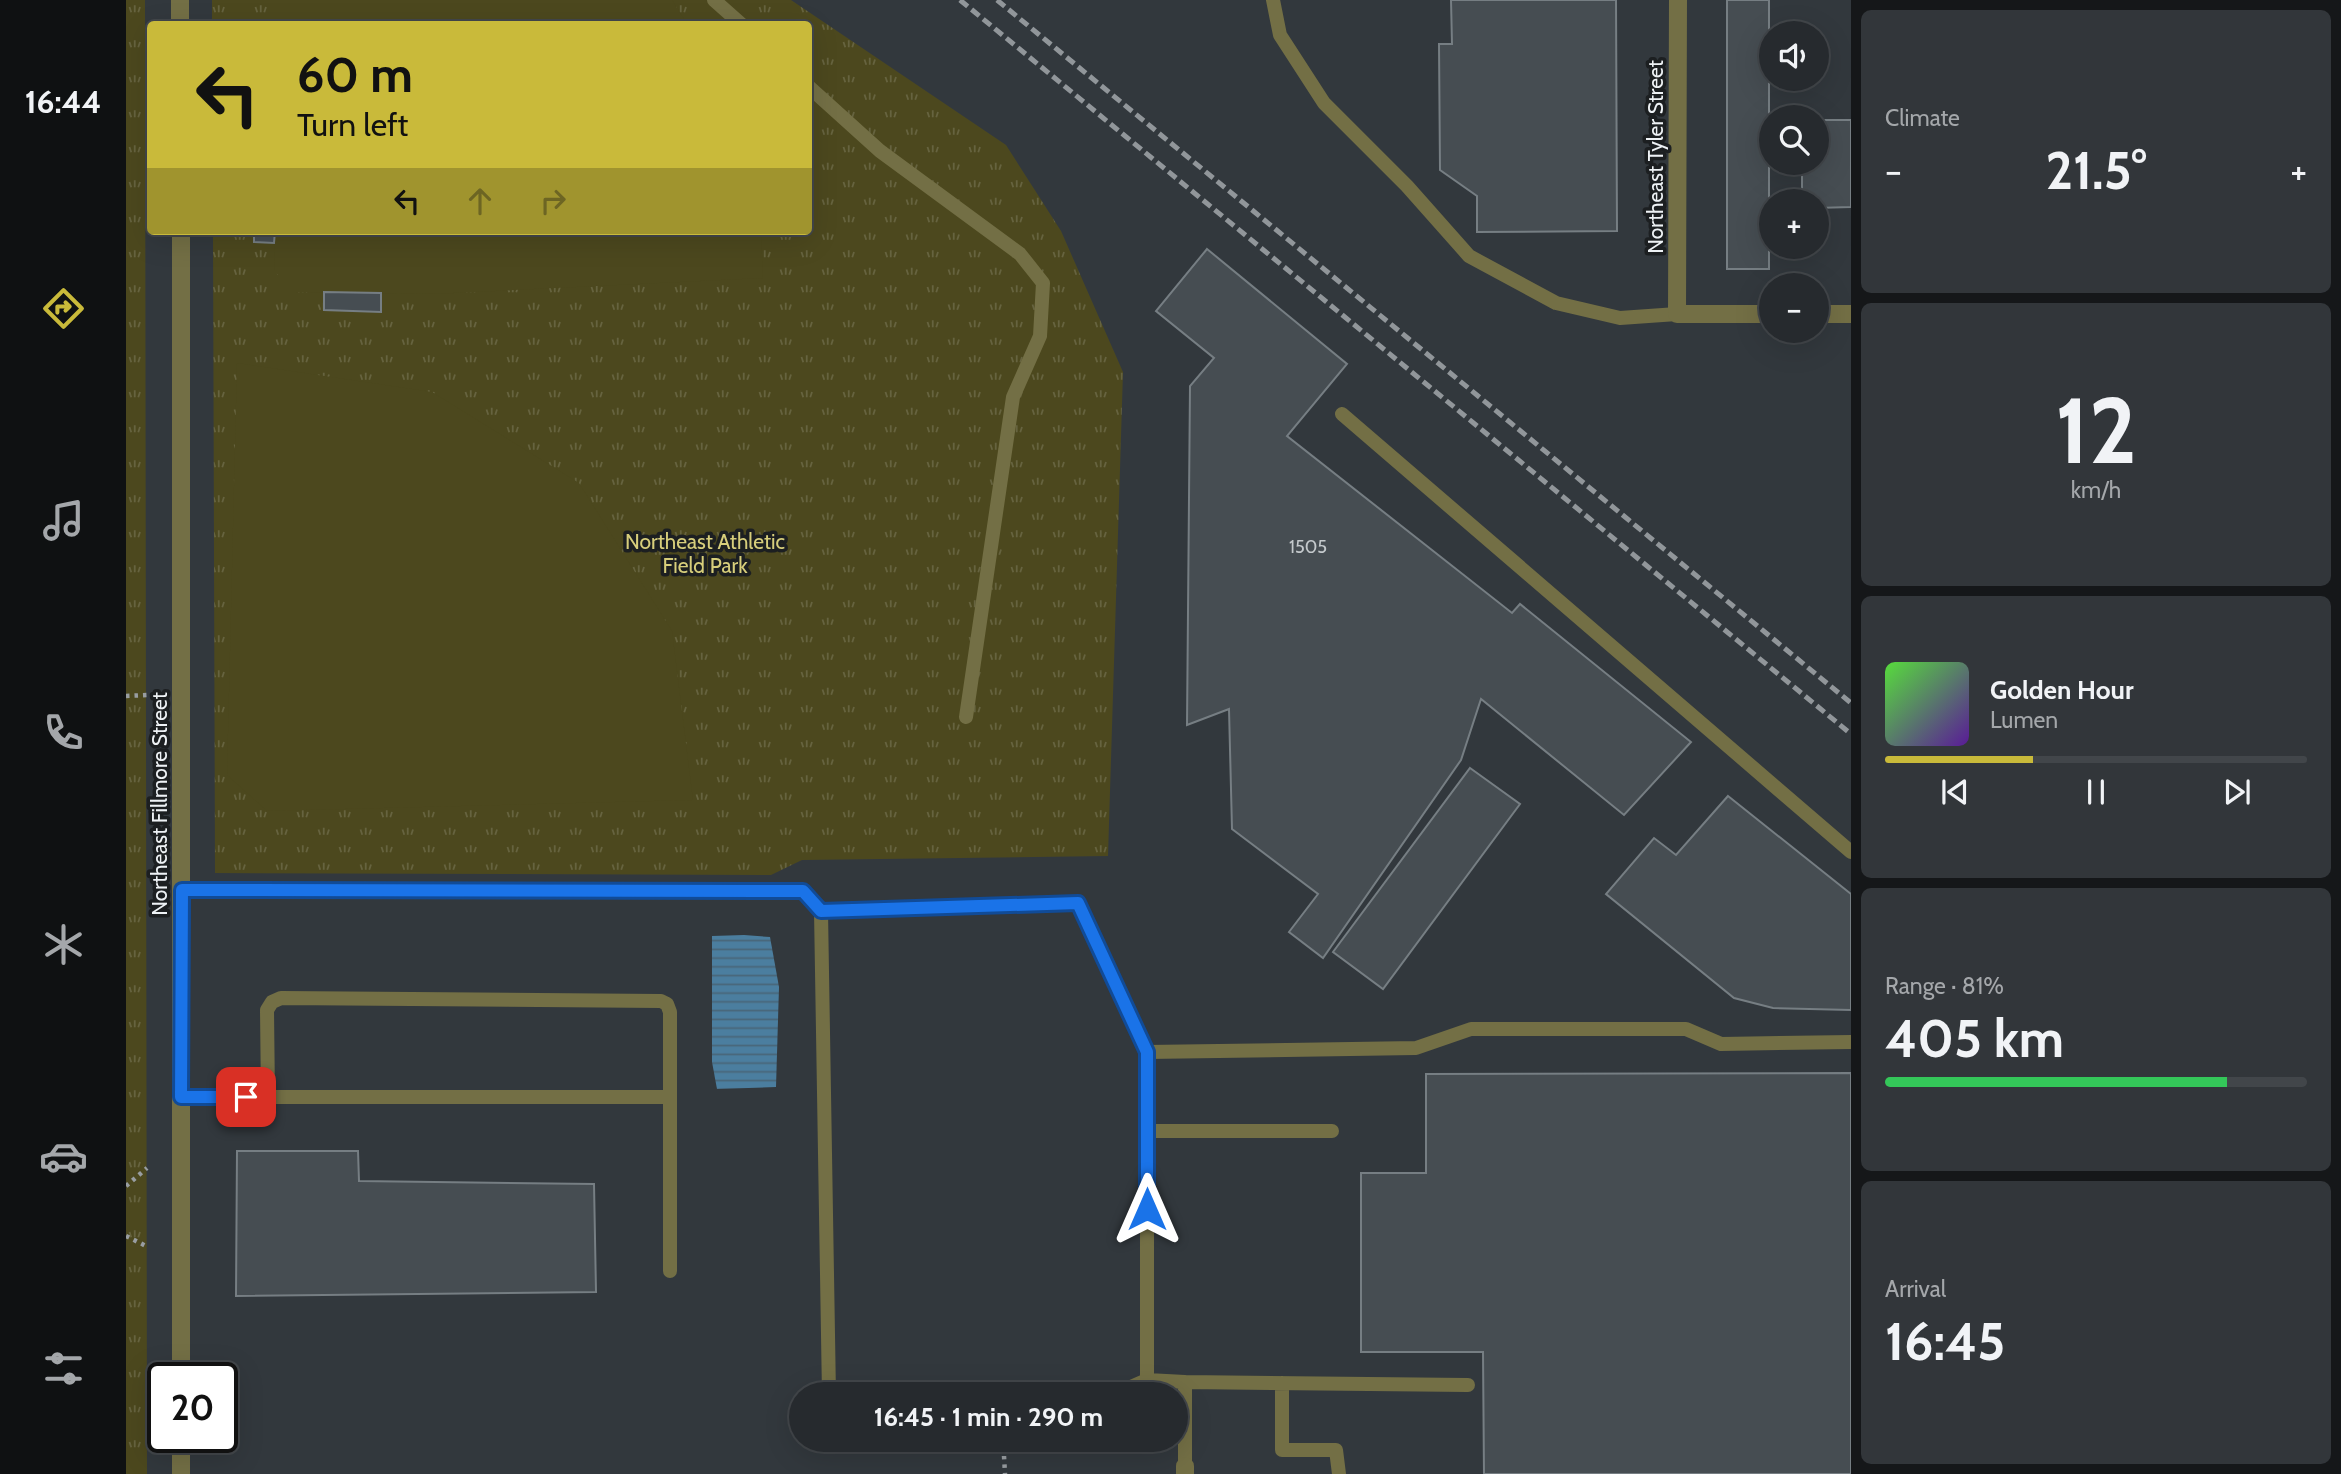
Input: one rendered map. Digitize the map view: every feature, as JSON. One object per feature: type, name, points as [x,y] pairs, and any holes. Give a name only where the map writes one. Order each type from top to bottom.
[{"type":"street","points":[[180,0],[180,21]]},
{"type":"street","name":"Northeast Tyler Street","points":[[1677,314],[1678,0]]},
{"type":"street","name":"Northeast Fillmore Street","points":[[181,235],[181,1362]]},
{"type":"street","points":[[1677,314],[1759,314]]},
{"type":"street","points":[[1829,314],[1851,314]]},
{"type":"street","points":[[181,1453],[181,1474]]},
{"type":"lane","points":[[714,0],[738,21]]},
{"type":"lane","points":[[1273,0],[1280,35],[1324,103],[1407,186],[1469,256],[1556,303],[1620,318],[1677,314]]},
{"type":"lane","points":[[812,90],[880,151],[1020,254],[1043,283],[1040,336],[1013,397],[966,717]]},
{"type":"lane","points":[[1342,414],[1851,852]]},
{"type":"lane","points":[[182,890],[803,891],[821,911],[828,1382]]},
{"type":"lane","points":[[821,911],[1078,903],[1147,1052],[1147,1380]]},
{"type":"lane","points":[[268,1097],[267,1010],[272,1002],[281,998],[661,1001],[670,1012],[670,1271]]},
{"type":"lane","points":[[1147,1052],[1416,1048],[1471,1029],[1686,1029],[1721,1044],[1851,1042]]},
{"type":"lane","points":[[181,1097],[670,1097]]},
{"type":"lane","points":[[1147,1131],[1332,1131]]},
{"type":"lane","points":[[1143,1382],[1185,1382]]},
{"type":"lane","points":[[1188,1382],[1468,1385]]},
{"type":"lane","points":[[1282,1383],[1282,1450],[1336,1450],[1339,1474]]},
{"type":"lane","points":[[1185,1452],[1185,1470]]},
{"type":"path","points":[[126,696],[147,695]]},
{"type":"path","points":[[126,1186],[147,1168]]},
{"type":"path","points":[[126,1236],[146,1246]]},
{"type":"path","points":[[1004,1456],[1005,1474]]},
{"type":"green space","points":[[126,0],[145,0],[147,1474],[126,1474]]},
{"type":"green space","name":"Northeast Athletic Field Park","points":[[212,0],[791,0],[1006,145],[1061,231],[1123,372],[1108,856],[802,860],[771,875],[215,873],[213,235],[812,235],[812,21],[212,21]]},
{"type":"green space","points":[[282,0],[672,0],[685,21],[282,21]]},
{"type":"green space","points":[[275,235],[761,235],[763,278],[433,294],[295,292],[274,271]]},
{"type":"green space","points":[[237,363],[432,392],[579,483],[672,631],[693,800],[267,811],[227,775]]},
{"type":"water","points":[[712,936],[770,937],[779,987],[776,1087],[717,1089],[712,1062]]},
{"type":"building","points":[[1451,0],[1616,0],[1617,231],[1477,232],[1477,196],[1440,170],[1439,44],[1452,44]]},
{"type":"building","points":[[1727,0],[1769,0],[1769,21],[1759,21],[1759,91],[1769,91],[1769,105],[1759,105],[1759,175],[1769,175],[1769,189],[1759,189],[1759,259],[1769,259],[1769,269],[1727,269]]},
{"type":"building","points":[[1829,120],[1851,120],[1851,207],[1829,208],[1829,189],[1802,189],[1802,175],[1829,175]]},
{"type":"building","points":[[254,235],[275,235],[274,243],[254,242]]},
{"type":"building","points":[[1207,249],[1347,364],[1287,436],[1512,613],[1520,604],[1691,742],[1624,815],[1481,699],[1461,760],[1323,958],[1289,932],[1318,894],[1232,829],[1229,709],[1187,725],[1190,386],[1214,358],[1156,311]]},
{"type":"building","points":[[324,292],[381,293],[381,312],[324,310]]},
{"type":"building","points":[[1470,768],[1520,804],[1383,989],[1333,952]]},
{"type":"building","points":[[1728,796],[1851,894],[1851,1010],[1773,1008],[1734,998],[1606,894],[1654,838],[1676,855]]},
{"type":"building","points":[[1851,1073],[1851,1474],[1484,1474],[1483,1352],[1361,1352],[1361,1173],[1426,1173],[1426,1074]]},
{"type":"building","points":[[237,1151],[358,1151],[359,1181],[594,1184],[596,1292],[236,1296]]},
{"type":"railway","points":[[960,0],[1851,734]]},
{"type":"railway","points":[[997,0],[1851,703]]},
{"type":"route","points":[[246,1097],[181,1097],[182,890],[803,891],[821,911],[1078,903],[1147,1052],[1147,1209]]}]
